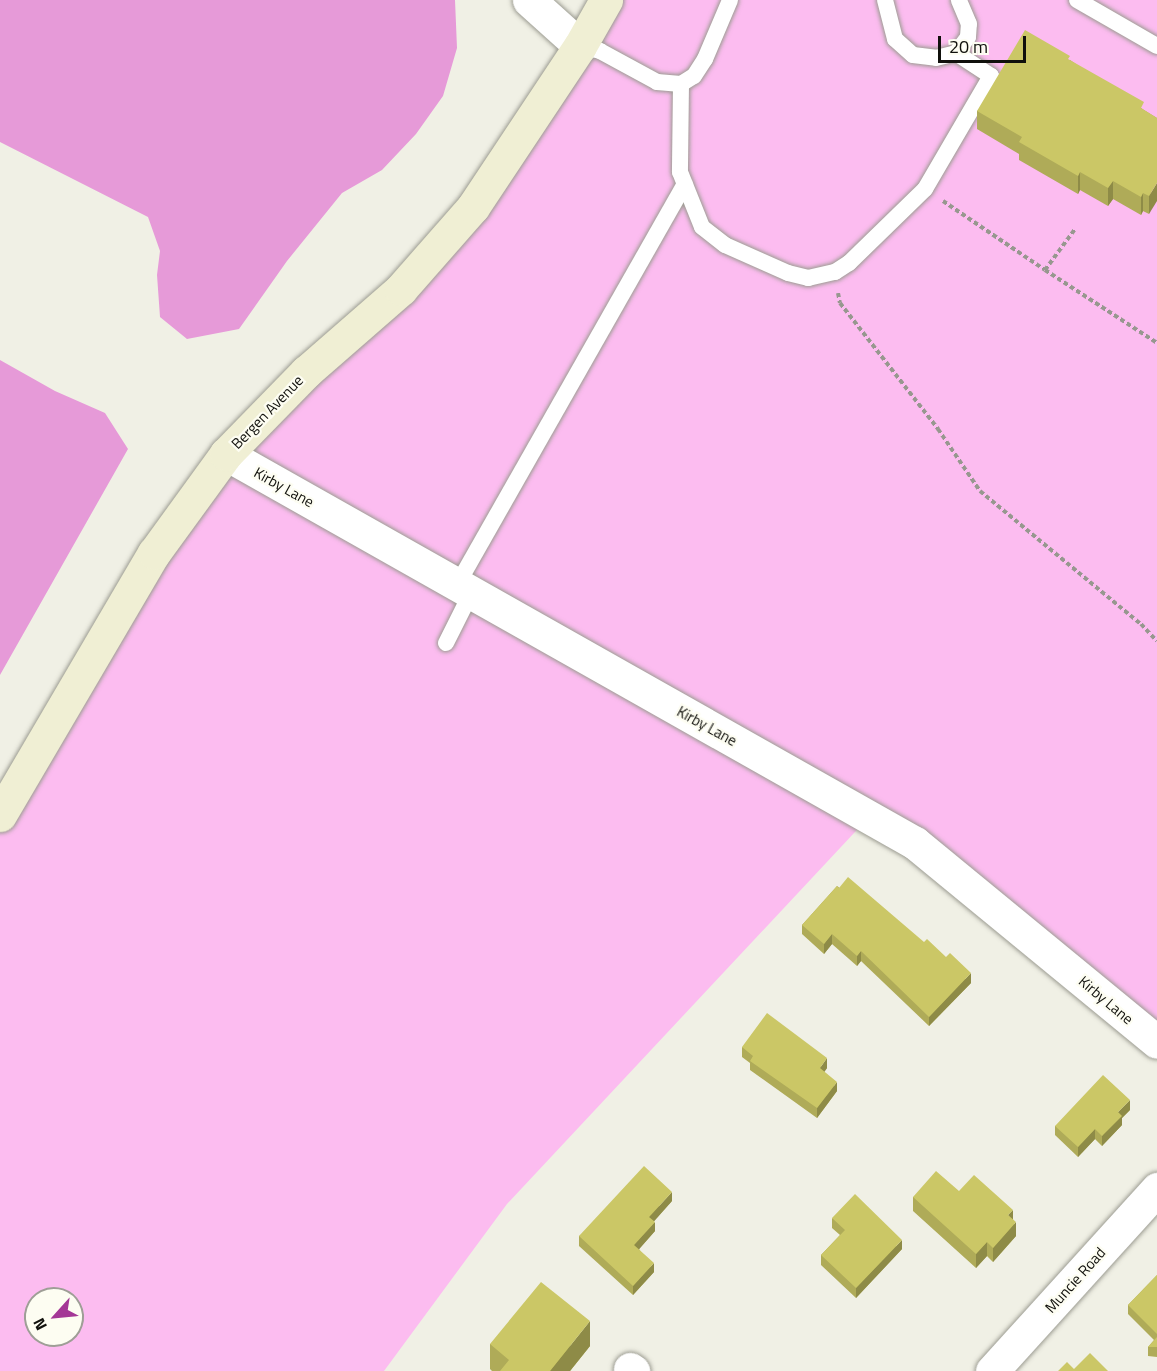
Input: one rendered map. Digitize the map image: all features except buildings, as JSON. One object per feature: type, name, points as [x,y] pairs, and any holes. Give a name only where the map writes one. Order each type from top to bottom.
[{"type":"main road","name":"Bergen Avenue","points":[[0,815],[154,553],[226,454],[306,372],[401,289],[473,207],[580,46],[606,0]]},
{"type":"street","points":[[529,0],[580,46]]},
{"type":"street","name":"Kirby Lane","points":[[226,454],[915,843],[1157,1042]]},
{"type":"street","name":"Muncie Road","points":[[992,1371],[1157,1189]]},
{"type":"lane","points":[[580,46],[600,51],[657,82],[681,84],[694,76],[705,59],[730,0]]},
{"type":"lane","points":[[681,84],[680,172],[702,227],[725,245],[788,273],[808,278],[835,272],[849,263],[925,189],[991,76],[956,54],[936,58],[912,55],[895,39],[885,0]]},
{"type":"lane","points":[[956,54],[968,37],[969,24],[959,0]]},
{"type":"lane","points":[[1077,0],[1157,46]]},
{"type":"lane","points":[[446,643],[464,589],[685,184]]},
{"type":"path","points":[[925,189],[1157,343]]},
{"type":"path","points":[[1045,270],[1075,230]]},
{"type":"path","points":[[835,272],[840,303],[939,429],[980,491],[1141,624],[1157,641]]},
{"type":"shaded area","points":[[0,0],[455,0],[457,48],[443,96],[416,134],[382,170],[342,193],[287,261],[239,329],[187,339],[160,317],[157,275],[160,251],[148,217],[0,142]]},
{"type":"shaded area","points":[[606,0],[1157,0],[1157,1042],[869,817],[507,1204],[384,1371],[0,1371],[0,815],[154,553],[401,289]]},
{"type":"shaded area","points":[[0,360],[55,391],[105,413],[128,449],[0,675]]}]
